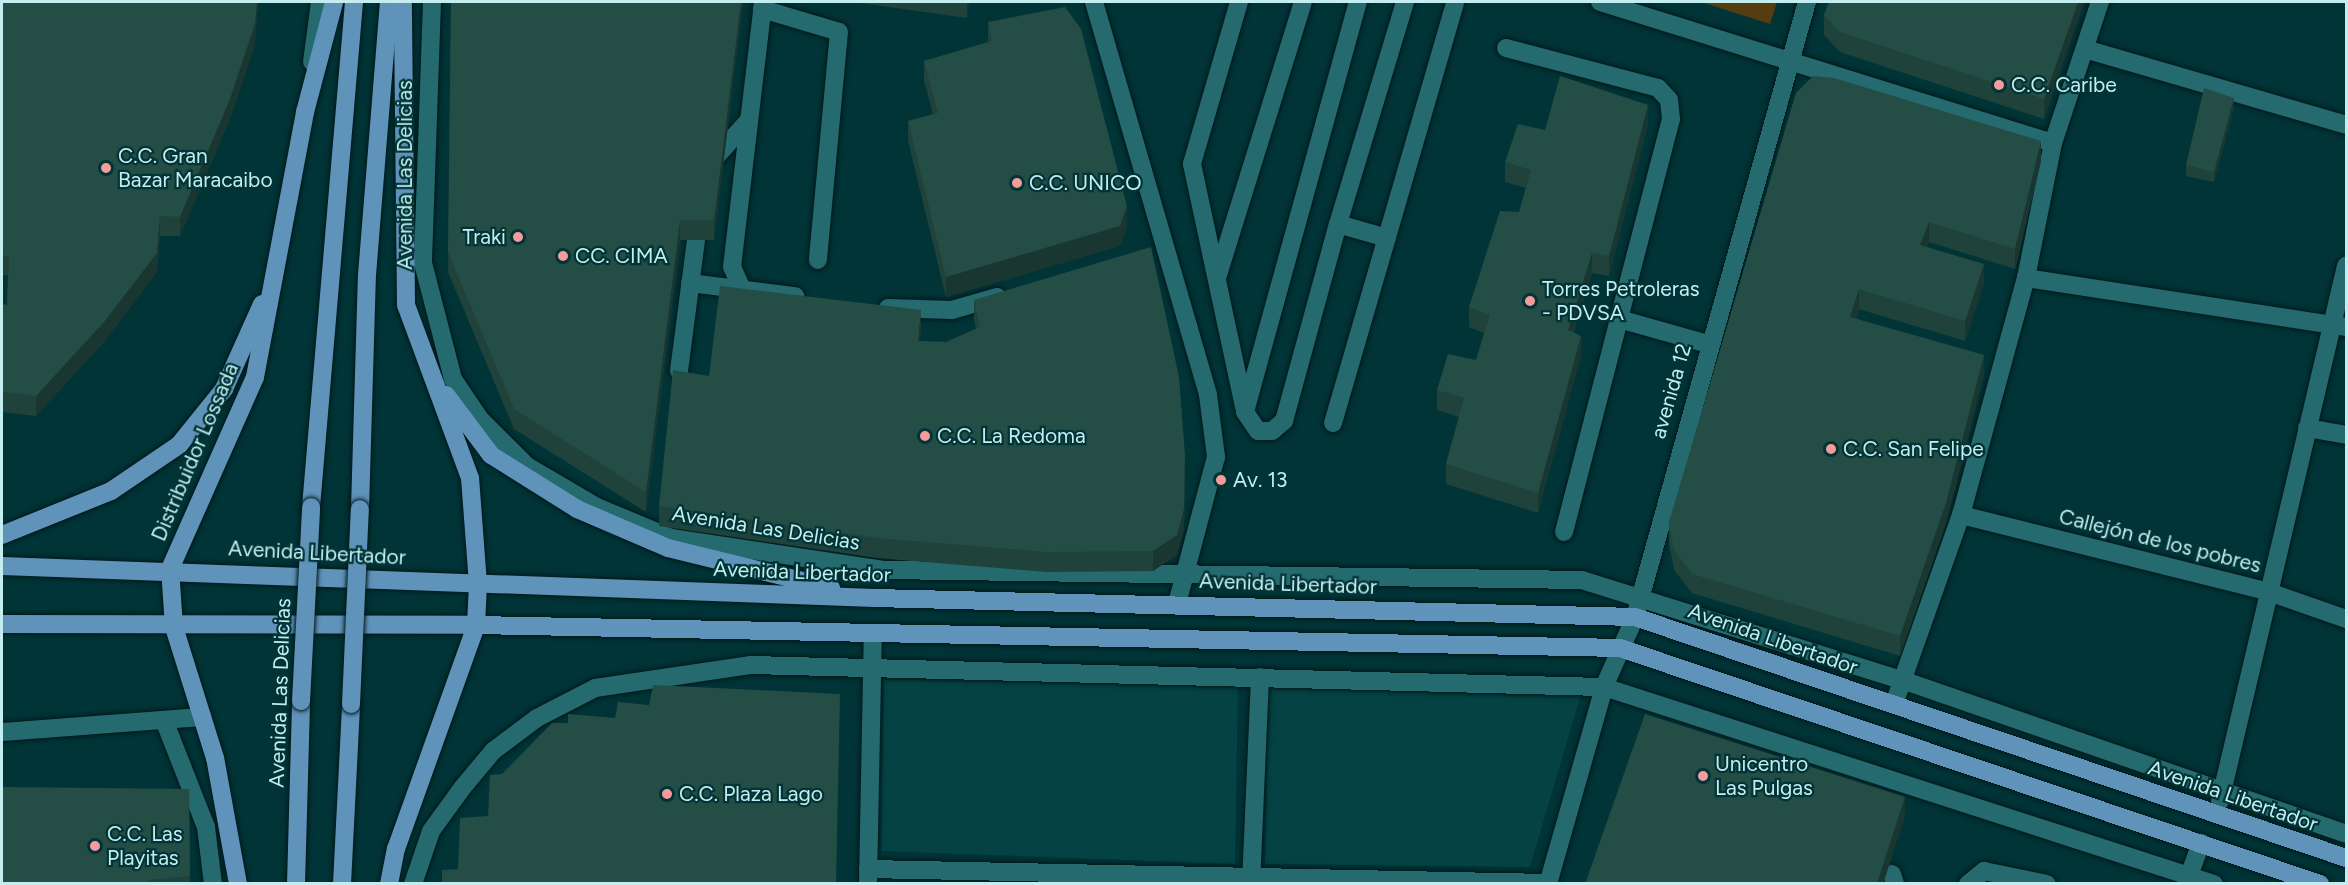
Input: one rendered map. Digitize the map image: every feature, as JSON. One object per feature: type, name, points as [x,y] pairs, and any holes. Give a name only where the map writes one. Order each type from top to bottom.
[{"type":"main road","name":"Distribuidor Lossada","points":[[238,884],[234,841],[202,717],[174,627],[179,569],[255,377],[305,112],[334,2]]},
{"type":"main road","name":"Avenida Las Delicias","points":[[296,884],[301,701],[312,507],[354,2]]},
{"type":"main road","name":"Avenida Las Delicias","points":[[342,884],[360,509],[368,275],[389,2]]},
{"type":"main road","points":[[389,884],[396,849],[476,625],[478,584],[470,478],[438,384],[406,305],[403,2]]},
{"type":"main road","points":[[2,535],[111,491],[178,444],[224,389],[276,272]]},
{"type":"main road","points":[[438,384],[491,455],[577,509],[668,548],[874,598]]},
{"type":"main road","name":"Avenida Libertador","points":[[2,566],[179,569],[478,584],[874,598],[1635,616],[2346,858]]},
{"type":"main road","points":[[2,624],[174,627],[476,625],[1620,648],[2320,884]]},
{"type":"street","points":[[305,112],[320,2]]},
{"type":"street","name":"Avenida Las Delicias","points":[[432,2],[423,264],[453,379],[480,419],[527,466],[597,507],[671,538],[884,570],[1121,576],[1187,572],[1582,580],[1640,594],[1902,681],[2346,834]]},
{"type":"street","points":[[1094,2],[1208,395],[1216,457],[1177,604]]},
{"type":"street","points":[[1239,2],[1192,164],[1245,412],[1258,431],[1272,431],[1284,421],[1338,224],[1405,2]]},
{"type":"street","points":[[1216,279],[1303,2]]},
{"type":"street","points":[[1245,412],[1358,2]]},
{"type":"street","points":[[1333,423],[1455,2]]},
{"type":"street","points":[[1600,2],[1790,59],[2054,143]]},
{"type":"street","name":"avenida 12","points":[[1549,883],[1604,687],[1635,616],[1708,344],[1807,2]]},
{"type":"street","points":[[1894,704],[1961,515],[2026,278],[2054,143],[2100,2]]},
{"type":"street","points":[[741,286],[732,267],[762,5],[839,32],[818,260]]},
{"type":"street","points":[[1506,48],[1658,88],[1669,100],[1671,119],[1564,532]]},
{"type":"street","points":[[2085,49],[2346,125]]},
{"type":"street","points":[[742,187],[716,172],[703,176],[749,120]]},
{"type":"street","points":[[679,371],[698,203],[711,221],[736,223]]},
{"type":"street","points":[[1338,224],[1387,237]]},
{"type":"street","points":[[1143,254],[1165,248]]},
{"type":"street","points":[[2217,814],[2266,591],[2307,428],[2339,326],[2346,266]]},
{"type":"street","points":[[2026,278],[2339,326]]},
{"type":"street","points":[[690,283],[741,286],[810,299]]},
{"type":"street","points":[[866,307],[952,310],[1019,290]]},
{"type":"street","points":[[1619,319],[1708,344]]},
{"type":"street","points":[[2307,428],[2346,435]]},
{"type":"street","name":"Callejón de los pobres","points":[[1961,515],[2266,591],[2346,619]]},
{"type":"street","points":[[2266,591],[2346,609]]},
{"type":"street","points":[[873,633],[868,876],[1549,883]]},
{"type":"street","points":[[413,884],[430,831],[493,751],[537,718],[595,688],[751,665],[1604,687],[2187,879],[2214,884]]},
{"type":"street","points":[[1251,881],[1260,677]]},
{"type":"street","points":[[2,732],[202,717]]},
{"type":"street","points":[[164,720],[206,827],[213,884]]},
{"type":"street","points":[[2187,879],[2201,843]]},
{"type":"street","points":[[1968,884],[1984,871],[2047,884]]},
{"type":"shaded area","points":[[1701,2],[1777,2],[1770,24]]},
{"type":"shaded area","points":[[884,680],[1238,683],[1235,864],[881,851]]},
{"type":"shaded area","points":[[1269,687],[1582,691],[1530,867],[1265,864]]},
{"type":"building","name":"C.C. Gran Bazar Maracaibo","points":[[2,2],[257,2],[255,24],[230,99],[180,217],[160,216],[157,253],[104,322],[36,396],[2,392],[2,304],[7,305],[9,256],[2,255]]},
{"type":"building","name":"CC. CIMA","points":[[451,2],[741,2],[714,220],[680,220],[646,492],[514,409],[448,252]]},
{"type":"building","name":"C.C. Caribe","points":[[1829,2],[2078,2],[2044,99],[1840,32],[1824,15]]},
{"type":"building","name":"C.C. UNICO","points":[[1065,7],[1081,29],[1127,206],[1120,226],[946,277],[908,121],[938,113],[924,61],[992,41],[988,22]]},
{"type":"building","name":"Torres Petroleras - PDVSA","points":[[1560,76],[1648,105],[1609,256],[1592,253],[1568,330],[1581,336],[1538,493],[1446,464],[1464,398],[1437,390],[1448,354],[1476,360],[1490,315],[1469,307],[1500,211],[1519,212],[1531,170],[1505,162],[1518,124],[1545,130]]},
{"type":"building","name":"C.C. San Felipe","points":[[1813,76],[1834,78],[2041,141],[2015,249],[1929,222],[1920,245],[1984,264],[1965,321],[1859,289],[1850,317],[1984,355],[1946,503],[1900,636],[1692,574],[1674,550],[1669,523],[1796,93]]},
{"type":"building","points":[[2204,88],[2234,98],[2214,172],[2186,165]]},
{"type":"building","name":"C.C. La Redoma","points":[[1151,247],[1179,377],[1185,455],[1184,509],[1177,535],[1153,551],[1047,552],[877,538],[659,506],[673,370],[709,376],[720,286],[921,310],[918,341],[946,342],[980,327],[974,300]]},
{"type":"building","name":"C.C. Plaza Lago","points":[[653,685],[840,694],[836,884],[442,884],[442,870],[458,869],[460,818],[488,816],[490,775],[502,774],[552,723],[568,723],[568,714],[615,718],[618,702],[649,705]]},
{"type":"building","name":"Unicentro Las Pulgas","points":[[1645,714],[1905,797],[1877,884],[1585,884]]},
{"type":"building","name":"C.C. Las Playitas","points":[[2,787],[189,789],[190,876],[149,880],[150,884],[2,884]]},
{"type":"place","name":"C.C. Caribe","points":[[1999,85]]},
{"type":"place","name":"C.C. Gran Bazar Maracaibo","points":[[106,168]]},
{"type":"place","name":"C.C. UNICO","points":[[1017,183]]},
{"type":"place","name":"Traki","points":[[518,237]]},
{"type":"place","name":"CC. CIMA","points":[[563,256]]},
{"type":"place","name":"Torres Petroleras - PDVSA","points":[[1530,301]]},
{"type":"place","name":"C.C. La Redoma","points":[[925,436]]},
{"type":"place","name":"C.C. San Felipe","points":[[1831,449]]},
{"type":"place","name":"Av. 13","points":[[1221,480]]},
{"type":"place","name":"Unicentro Las Pulgas","points":[[1703,776]]},
{"type":"place","name":"C.C. Plaza Lago","points":[[667,794]]},
{"type":"place","name":"C.C. Las Playitas","points":[[95,846]]}]
